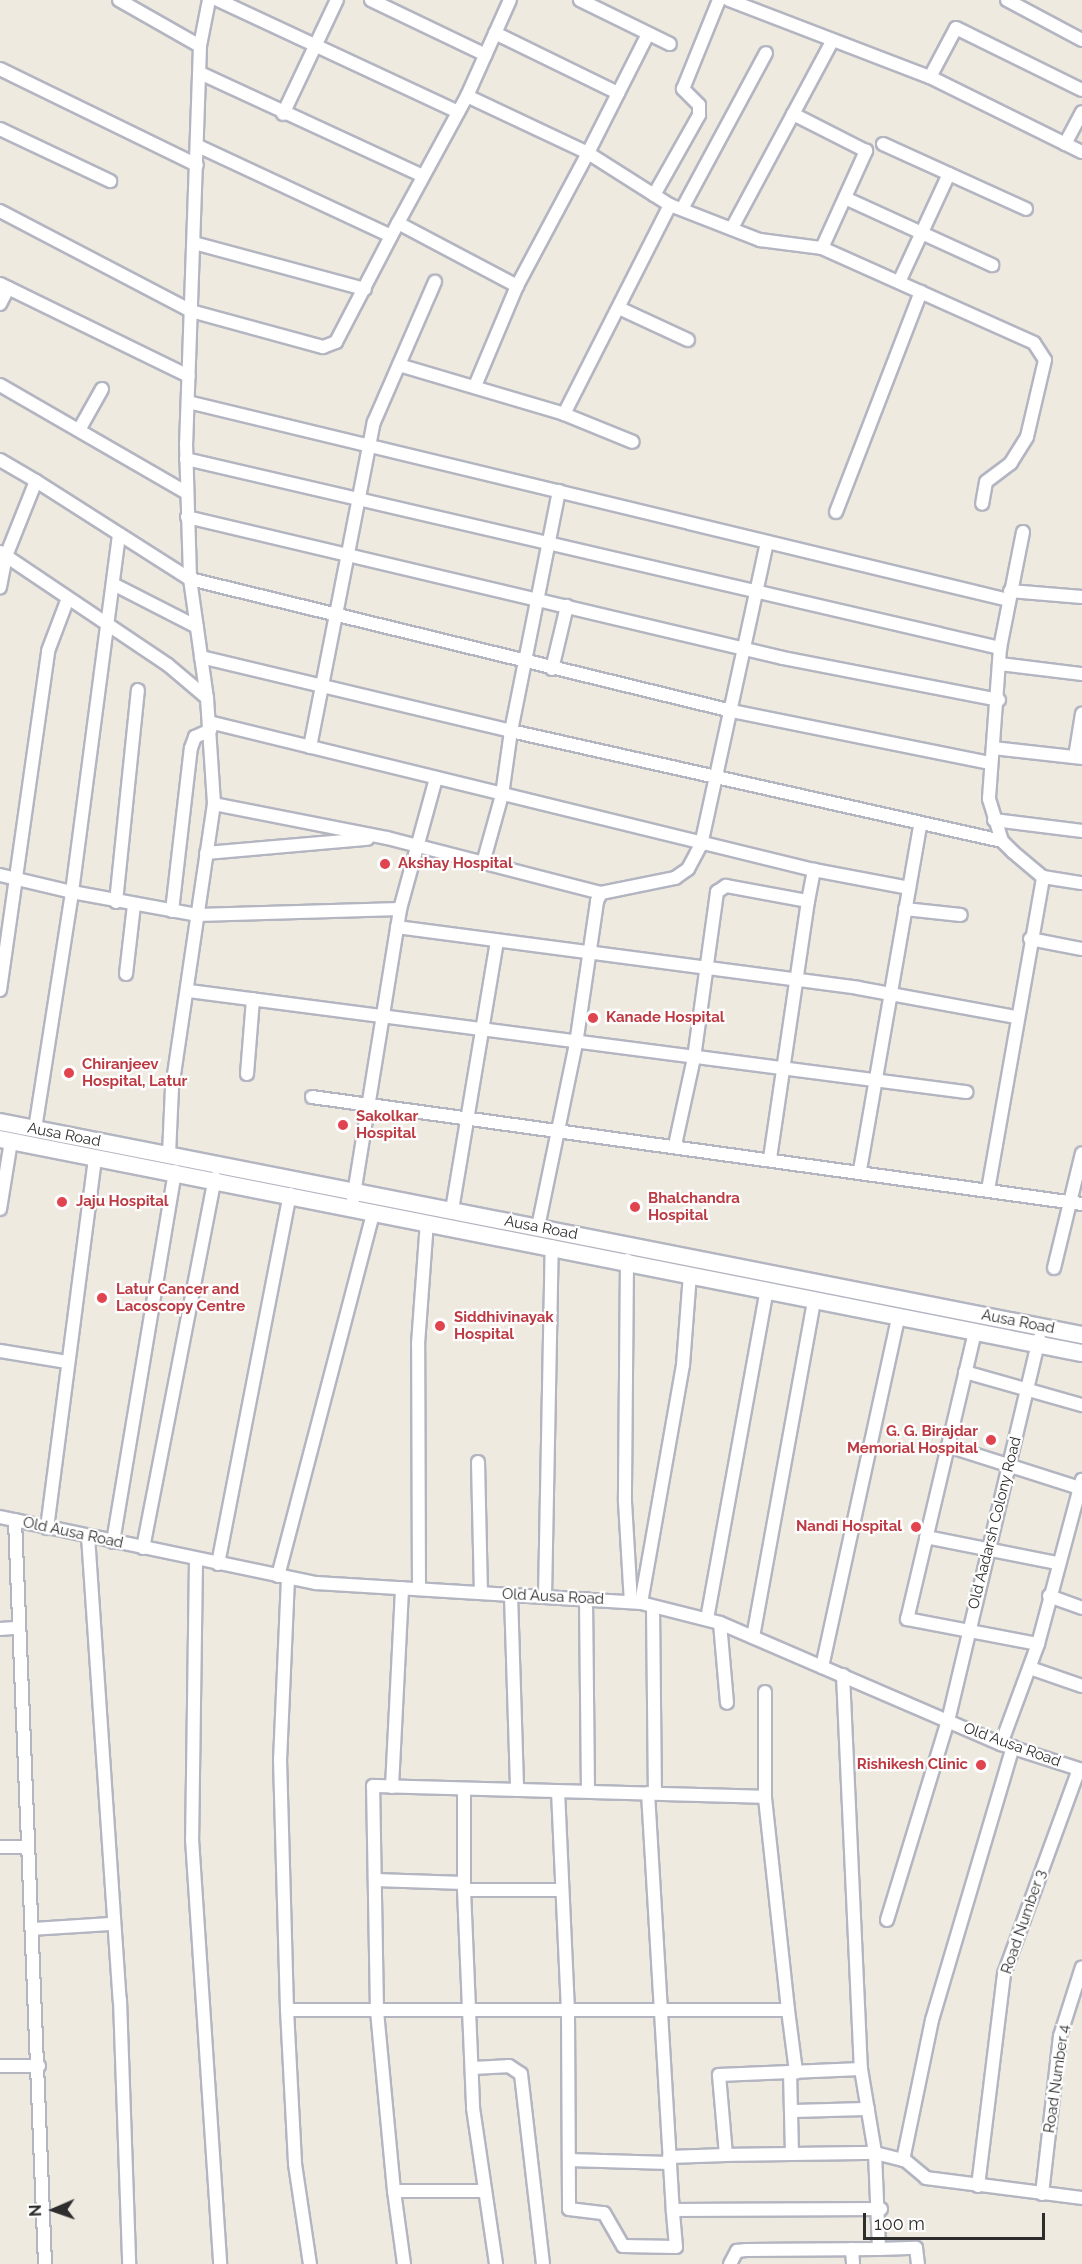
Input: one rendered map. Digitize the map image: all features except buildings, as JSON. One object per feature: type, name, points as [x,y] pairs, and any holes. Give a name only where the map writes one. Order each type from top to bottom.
[{"type":"main road","name":"Ausa Road","points":[[0,1122],[169,1154],[353,1198],[452,1210],[1082,1335]]},
{"type":"main road","points":[[5,1140],[290,1194],[353,1198],[374,1211],[1082,1353]]},
{"type":"street","points":[[118,0],[201,46]]},
{"type":"street","points":[[169,1154],[172,1088],[189,991],[213,804],[210,726],[190,579],[186,459],[201,46],[209,0]]},
{"type":"street","points":[[218,0],[314,48],[458,112]]},
{"type":"street","points":[[283,114],[337,0]]},
{"type":"street","points":[[371,0],[486,55]]},
{"type":"street","points":[[0,211],[191,311],[323,347],[336,342],[392,236],[421,174],[467,96],[510,0]]},
{"type":"street","points":[[580,0],[670,44]]},
{"type":"street","points":[[654,195],[699,115],[699,105],[683,89],[719,0]]},
{"type":"street","points":[[729,0],[813,30],[833,40],[930,77],[1082,152]]},
{"type":"street","points":[[1007,0],[1082,40]]},
{"type":"street","points":[[930,77],[956,28],[1082,90]]},
{"type":"street","points":[[495,33],[618,93]]},
{"type":"street","points":[[475,386],[517,286],[648,34]]},
{"type":"street","points":[[732,228],[833,40]]},
{"type":"street","points":[[564,414],[619,308],[766,53]]},
{"type":"street","points":[[0,69],[197,165]]},
{"type":"street","points":[[200,73],[283,114],[421,174]]},
{"type":"street","points":[[467,96],[588,153],[676,207],[760,240],[822,248],[1034,343],[1045,360],[1027,436],[1011,463],[986,482],[982,504]]},
{"type":"street","points":[[1065,144],[1082,112]]},
{"type":"street","points":[[793,114],[865,148],[822,248]]},
{"type":"street","points":[[0,129],[110,181]]},
{"type":"street","points":[[883,144],[1026,209]]},
{"type":"street","points":[[198,146],[392,236]]},
{"type":"street","points":[[899,282],[949,174]]},
{"type":"street","points":[[845,198],[923,231],[992,265]]},
{"type":"street","points":[[398,223],[517,286]]},
{"type":"street","points":[[194,243],[365,289]]},
{"type":"street","points":[[310,747],[333,616],[369,446],[399,365],[435,282]]},
{"type":"street","points":[[0,304],[4,286],[189,376]]},
{"type":"street","points":[[836,512],[921,292]]},
{"type":"street","points":[[619,308],[688,340]]},
{"type":"street","points":[[399,365],[564,414],[633,442]]},
{"type":"street","points":[[0,385],[187,493]]},
{"type":"street","points":[[79,430],[102,389]]},
{"type":"street","points":[[188,402],[767,542],[1009,596],[1082,597]]},
{"type":"street","points":[[186,459],[357,503],[1000,648]]},
{"type":"street","points":[[0,460],[190,579],[333,616],[732,711],[991,763]]},
{"type":"street","points":[[0,587],[3,554],[36,481]]},
{"type":"street","points":[[483,863],[502,795],[511,731],[529,662],[537,599],[559,491]]},
{"type":"street","points":[[187,517],[347,551],[745,649],[999,700]]},
{"type":"street","points":[[1023,532],[1000,648],[999,700],[991,763],[994,820],[1002,841],[1043,877],[1082,883]]},
{"type":"street","points":[[35,1129],[72,892],[106,625],[115,585],[119,534]]},
{"type":"street","points":[[213,804],[387,838],[601,893],[675,878],[688,869],[701,845],[718,781],[767,542]]},
{"type":"street","points":[[3,554],[207,698]]},
{"type":"street","points":[[115,585],[197,627]]},
{"type":"street","points":[[0,990],[14,878],[48,651],[68,601]]},
{"type":"street","points":[[552,669],[567,606]]},
{"type":"street","points":[[201,657],[718,781],[920,826],[1002,841]]},
{"type":"street","points":[[1000,664],[1082,675]]},
{"type":"street","points":[[116,902],[138,690]]},
{"type":"street","points":[[993,748],[1078,758],[1082,714]]},
{"type":"street","points":[[172,911],[191,748],[195,737],[210,726],[310,747],[701,845],[909,888]]},
{"type":"street","points":[[353,1198],[372,1104],[400,909],[436,778]]},
{"type":"street","points":[[994,820],[1082,831]]},
{"type":"street","points":[[860,1170],[920,826]]},
{"type":"street","points":[[206,853],[387,838]]},
{"type":"street","points":[[770,1157],[814,870]]},
{"type":"street","points":[[0,875],[116,902],[197,915],[400,909]]},
{"type":"street","points":[[988,1190],[1016,1017],[1043,877]]},
{"type":"street","points":[[675,1145],[694,1058],[717,892],[726,886],[808,901]]},
{"type":"street","points":[[538,1227],[556,1128],[576,1044],[588,954],[601,893]]},
{"type":"street","points":[[126,974],[134,905]]},
{"type":"street","points":[[905,909],[961,915]]},
{"type":"street","points":[[397,927],[798,980],[1016,1017]]},
{"type":"street","points":[[1030,939],[1082,949]]},
{"type":"street","points":[[452,1210],[471,1116],[478,1028],[497,941]]},
{"type":"street","points":[[189,991],[478,1028],[576,1044],[966,1092]]},
{"type":"street","points":[[247,1074],[253,999]]},
{"type":"street","points":[[312,1097],[471,1116],[770,1157],[1077,1203]]},
{"type":"street","points":[[0,1209],[5,1140]]},
{"type":"street","points":[[1054,1268],[1077,1203],[1082,1153]]},
{"type":"street","points":[[47,1528],[95,1157]]},
{"type":"street","points":[[113,1542],[174,1171]]},
{"type":"street","points":[[142,1548],[214,1178]]},
{"type":"street","points":[[218,1564],[290,1194]]},
{"type":"street","points":[[310,2264],[295,2164],[287,2010],[280,1759],[283,1577],[374,1211]]},
{"type":"street","points":[[419,1589],[418,1344],[427,1222]]},
{"type":"street","points":[[545,1597],[552,1246]]},
{"type":"street","points":[[627,1260],[625,1502],[636,1603]]},
{"type":"street","points":[[636,1603],[683,1365],[690,1274]]},
{"type":"street","points":[[707,1619],[767,1290]]},
{"type":"street","points":[[753,1637],[814,1300]]},
{"type":"street","points":[[822,1666],[898,1317]]},
{"type":"street","name":"Old Aadarsh Colony Road","points":[[887,1920],[948,1721],[1008,1466],[1030,1388],[1043,1326]]},
{"type":"street","points":[[975,1332],[907,1619],[1038,1644]]},
{"type":"street","points":[[0,1351],[67,1362]]},
{"type":"street","points":[[965,1372],[1030,1388],[1082,1406]]},
{"type":"street","points":[[903,2160],[932,2020],[1007,1745],[1038,1644],[1057,1563],[1081,1484],[1008,1466],[948,1446]]},
{"type":"street","points":[[478,1462],[481,1593]]},
{"type":"street","name":"Old Ausa Road","points":[[0,1517],[283,1577],[402,1588],[636,1603],[707,1619],[1007,1745],[1080,1770]]},
{"type":"street","points":[[15,1521],[16,1628],[39,2066],[45,2264]]},
{"type":"street","points":[[88,1536],[112,1924],[120,2000],[129,2264]]},
{"type":"street","points":[[926,1537],[1057,1563]]},
{"type":"street","points":[[196,1560],[192,1839],[220,2264]]},
{"type":"street","points":[[392,1787],[402,1588]]},
{"type":"street","points":[[511,1595],[517,1790]]},
{"type":"street","points":[[1049,1596],[1082,1608]]},
{"type":"street","points":[[586,1599],[588,1791]]},
{"type":"street","points":[[558,1791],[568,2011],[569,2209],[604,2213],[623,2246],[676,2247],[660,2011],[652,1793],[653,1607]]},
{"type":"street","points":[[720,1623],[727,1703]]},
{"type":"street","points":[[0,1629],[16,1628]]},
{"type":"street","points":[[1030,1668],[1082,1686]]},
{"type":"street","points":[[843,1676],[861,2069],[876,2153],[881,2209],[879,2248]]},
{"type":"street","points":[[765,1692],[765,1797],[793,2072],[792,2152]]},
{"type":"street","name":"Road Number 3","points":[[978,2186],[1004,1974],[1080,1770]]},
{"type":"street","points":[[404,2264],[394,2191],[377,2011],[373,1786],[765,1797]]},
{"type":"street","points":[[464,1789],[464,1886],[472,2012],[472,2068],[485,2191],[496,2264]]},
{"type":"street","points":[[0,1847],[28,1847]]},
{"type":"street","points":[[375,1880],[562,1890]]},
{"type":"street","points":[[32,1929],[112,1924]]},
{"type":"street","name":"Road Number 4","points":[[1042,2194],[1060,2036],[1082,1967]]},
{"type":"street","points":[[287,2010],[472,2012],[788,2010]]},
{"type":"street","points":[[0,2066],[39,2066]]},
{"type":"street","points":[[472,2068],[509,2067],[521,2074],[543,2264]]},
{"type":"street","points":[[726,2155],[719,2075],[861,2069]]},
{"type":"street","points":[[791,2110],[868,2109]]},
{"type":"street","points":[[569,2160],[669,2160],[792,2152],[876,2153],[903,2160],[926,2178],[1082,2198]]},
{"type":"street","points":[[394,2191],[485,2191]]},
{"type":"street","points":[[674,2210],[881,2209]]},
{"type":"street","points":[[730,2264],[737,2251],[916,2248],[918,2264]]},
{"type":"street","points":[[852,2249],[853,2264]]},
{"type":"street","points":[[791,2250],[792,2264]]},
{"type":"place","name":"Akshay Hospital","points":[[385,864]]},
{"type":"place","name":"Kanade Hospital","points":[[593,1018]]},
{"type":"place","name":"Chiranjeev Hospital, Latur","points":[[69,1073]]},
{"type":"place","name":"Sakolkar Hospital","points":[[343,1125]]},
{"type":"place","name":"Jaju Hospital","points":[[62,1202]]},
{"type":"place","name":"Bhalchandra Hospital","points":[[635,1207]]},
{"type":"place","name":"Latur Cancer and Lacoscopy Centre","points":[[102,1298]]},
{"type":"place","name":"Siddhivinayak Hospital","points":[[440,1326]]},
{"type":"place","name":"G. G. Birajdar Memorial Hospital","points":[[991,1440]]},
{"type":"place","name":"Nandi Hospital","points":[[916,1527]]},
{"type":"place","name":"Rishikesh Clinic","points":[[981,1765]]}]
